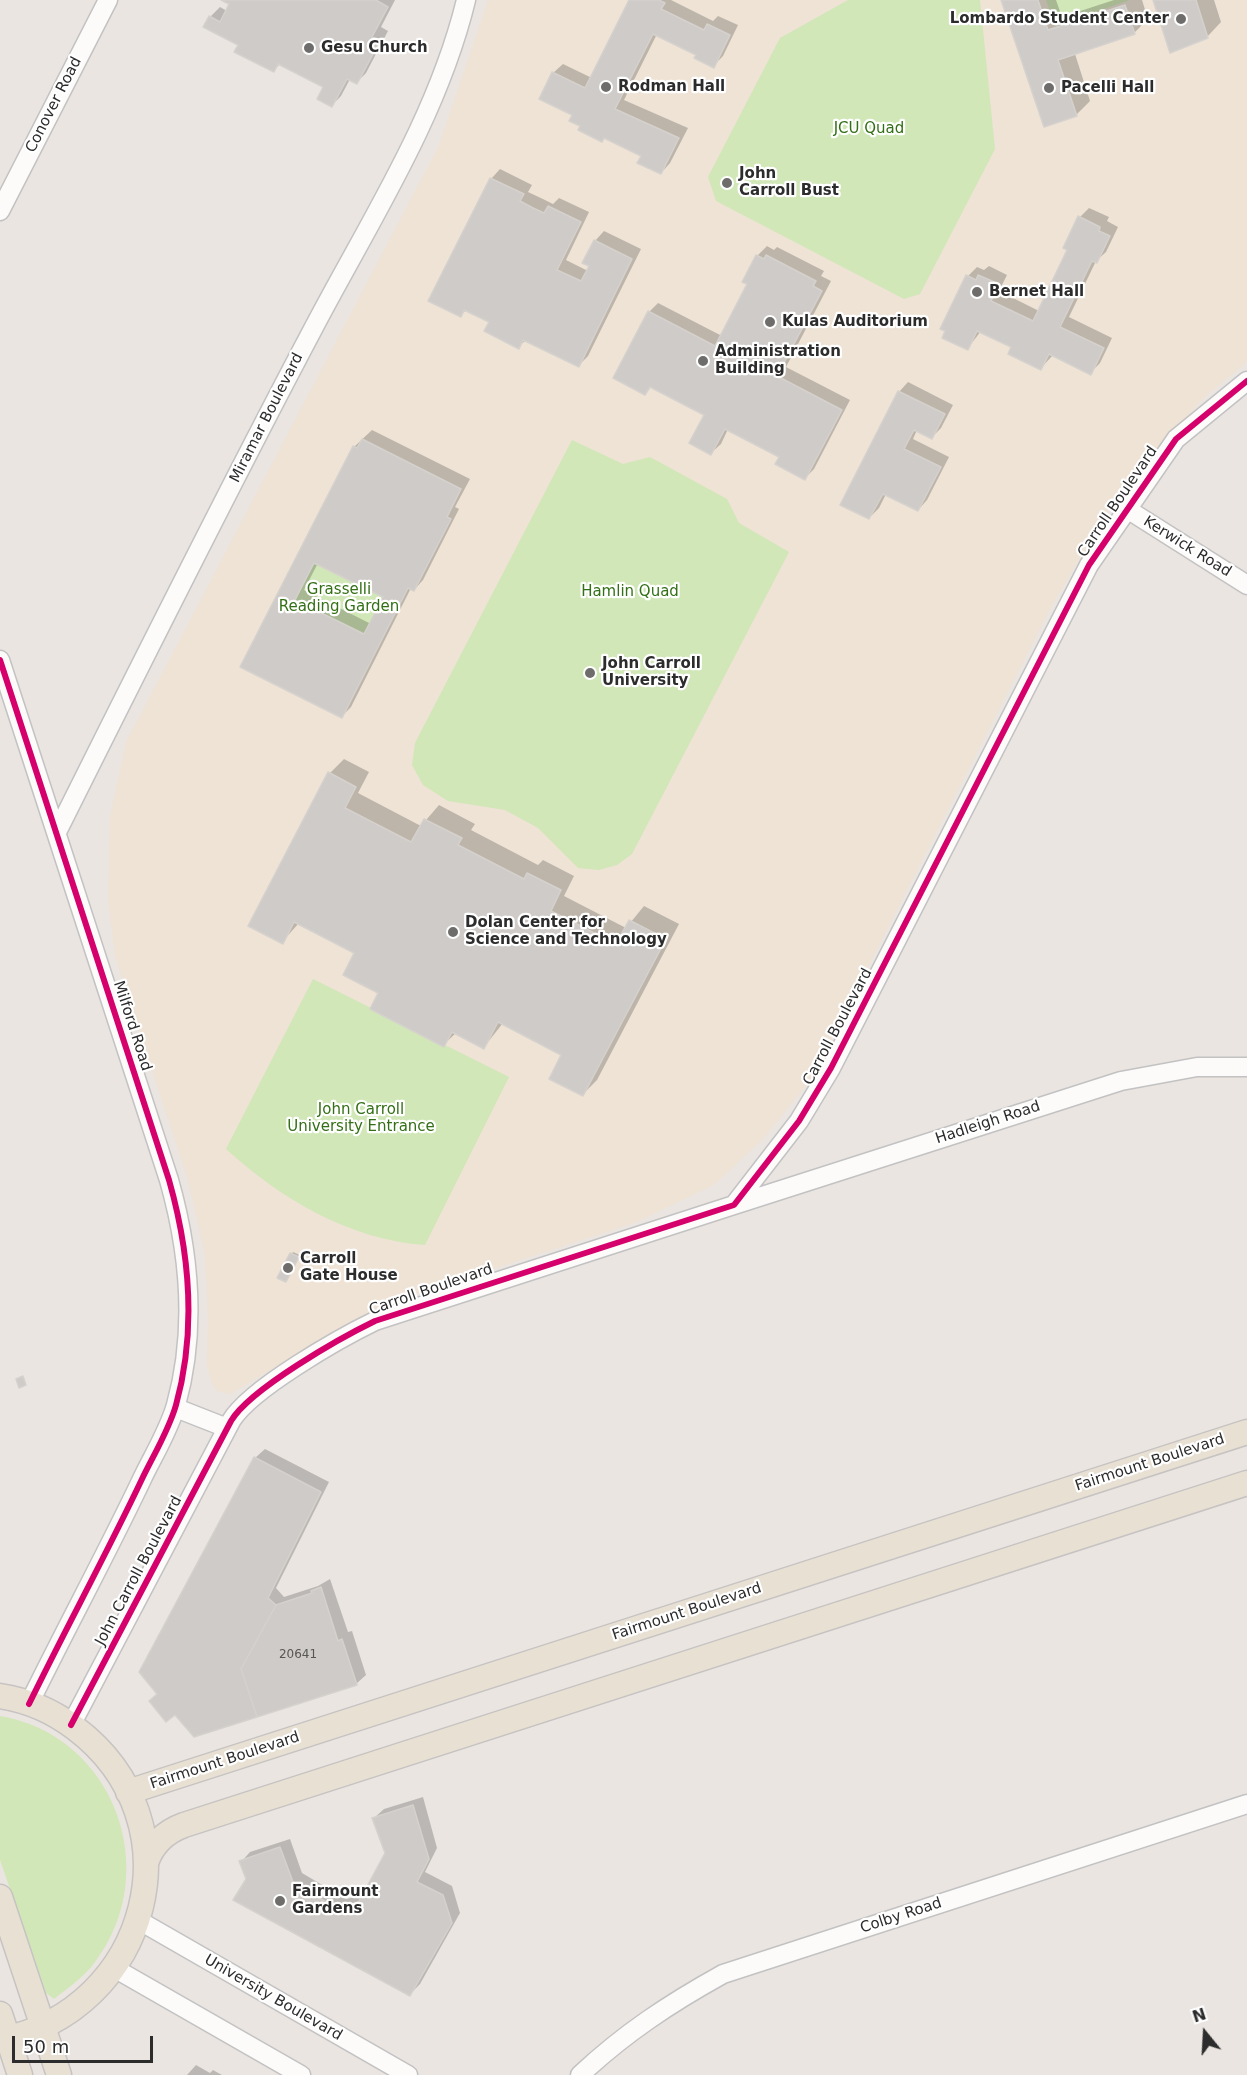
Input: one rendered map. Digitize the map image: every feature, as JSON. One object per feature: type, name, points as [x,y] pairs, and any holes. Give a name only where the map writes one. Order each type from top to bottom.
[{"type":"main road","name":"Fairmount Boulevard","points":[[128,1792],[1247,1432]]},
{"type":"main road","points":[[146,1863],[150,1851],[159,1840],[168,1832],[184,1824],[1247,1483]]},
{"type":"main road","points":[[0,1696],[29,1704],[71,1725],[103,1754],[128,1792],[140,1829],[146,1863],[144,1898],[138,1920],[114,1968],[76,2007],[44,2027],[4,2039]]},
{"type":"main road","points":[[0,1897],[59,2075]]},
{"type":"main road","points":[[0,2014],[4,2039],[20,2075]]},
{"type":"street","name":"Conover Road","points":[[0,211],[108,0]]},
{"type":"street","name":"Miramar Boulevard","points":[[57,832],[313,329],[419,133],[458,30],[466,0]]},
{"type":"street","name":"Carroll Boulevard","points":[[227,1428],[241,1408],[301,1364],[339,1339],[375,1320],[734,1205],[799,1121],[831,1068],[1089,565],[1176,439],[1247,381]]},
{"type":"street","name":"Kerwick Road","points":[[1127,509],[1247,585]]},
{"type":"street","name":"Milford Road","points":[[0,660],[181,1224],[188,1270],[189,1317],[185,1361],[176,1408]]},
{"type":"street","name":"Hadleigh Road","points":[[734,1205],[1121,1081],[1197,1067],[1247,1067]]},
{"type":"street","points":[[29,1704],[176,1408],[227,1428]]},
{"type":"street","name":"John Carroll Boulevard","points":[[71,1725],[227,1428]]},
{"type":"street","name":"Colby Road","points":[[580,2075],[618,2040],[669,2004],[723,1974],[1247,1804]]},
{"type":"street","name":"University Boulevard","points":[[138,1920],[408,2075]]},
{"type":"street","points":[[114,1968],[301,2075]]},
{"type":"shaded area","name":"John Carroll University","points":[[488,0],[1247,0],[1247,362],[1207,395],[1145,461],[1101,521],[1049,611],[810,1081],[763,1139],[714,1185],[637,1222],[377,1307],[230,1394],[217,1391],[207,1365],[208,1319],[205,1254],[188,1181],[115,956],[108,900],[110,816],[126,742],[439,145]]},
{"type":"green space","name":"JCU Quad","points":[[848,0],[980,0],[995,149],[920,294],[904,299],[716,201],[708,177],[780,38]]},
{"type":"green space","points":[[1046,0],[1130,0],[1055,26]]},
{"type":"green space","name":"Hamlin Quad","points":[[572,440],[623,464],[650,457],[727,499],[739,523],[789,552],[632,854],[617,865],[599,870],[578,868],[538,828],[505,810],[448,801],[423,785],[412,765],[415,743]]},
{"type":"green space","name":"Grasselli Reading Garden","points":[[314,563],[383,597],[364,634],[295,600]]},
{"type":"green space","name":"John Carroll University Entrance","points":[[313,979],[509,1077],[425,1245],[370,1235],[318,1214],[270,1184],[226,1149]]},
{"type":"green space","points":[[0,1716],[40,1728],[73,1750],[98,1778],[116,1812],[125,1849],[125,1888],[115,1926],[91,1967],[54,1999],[46,1993],[0,1860]]},
{"type":"building","points":[[221,0],[376,0],[388,7],[372,37],[380,41],[357,84],[347,79],[332,107],[317,99],[323,87],[278,64],[274,72],[234,52],[238,45],[203,27],[209,16],[220,22],[229,4]]},
{"type":"building","name":"Rodman Hall","points":[[629,0],[659,0],[665,3],[661,9],[704,30],[707,24],[730,35],[714,68],[694,58],[696,55],[653,34],[615,109],[679,138],[661,174],[637,163],[641,156],[604,138],[602,142],[578,130],[580,126],[569,121],[572,115],[539,99],[552,72],[585,88]]},
{"type":"building","name":"Pacelli Hall","points":[[1001,0],[1038,0],[1048,30],[1125,5],[1135,34],[1058,60],[1077,116],[1044,127]]},
{"type":"building","name":"Lombardo Student Center","points":[[1153,0],[1196,0],[1208,38],[1170,53]]},
{"type":"building","points":[[490,178],[524,194],[520,201],[533,208],[544,213],[548,206],[581,222],[557,270],[581,281],[589,266],[582,263],[594,240],[632,259],[579,367],[523,340],[519,349],[484,331],[489,322],[464,310],[461,317],[428,301]]},
{"type":"building","name":"Bernet Hall","points":[[1078,216],[1100,227],[1099,231],[1110,236],[1097,263],[1092,261],[1060,327],[1104,348],[1091,375],[1049,354],[1041,370],[1008,354],[1011,347],[977,331],[968,350],[942,338],[945,331],[940,329],[966,275],[976,280],[978,275],[999,284],[991,301],[1033,321],[1067,250],[1063,248]]},
{"type":"building","name":"Administration Building","points":[[756,255],[764,259],[766,255],[816,281],[813,286],[822,291],[777,376],[842,410],[805,480],[775,464],[779,457],[725,429],[711,455],[689,443],[704,415],[650,387],[645,395],[613,378],[648,311],[715,346],[747,284],[742,282]]},
{"type":"building","points":[[898,391],[945,414],[932,439],[914,430],[904,449],[941,467],[918,511],[883,494],[869,519],[840,505]]},
{"type":"building","points":[[362,439],[461,489],[447,517],[451,519],[414,591],[408,588],[342,718],[240,667],[353,446],[357,448]],"holes":[[[314,563],[383,597],[364,634],[295,600]]]},
{"type":"building","name":"Dolan Center for Science and Technology","points":[[328,772],[356,787],[345,808],[411,842],[424,819],[462,838],[458,845],[524,879],[527,873],[561,890],[551,911],[616,944],[629,920],[666,939],[583,1096],[549,1079],[561,1055],[498,1022],[484,1049],[452,1032],[444,1047],[370,1009],[378,993],[343,975],[354,953],[294,922],[283,944],[248,926]]},
{"type":"building","name":"Carroll Gate House","points":[[290,1253],[299,1257],[286,1282],[277,1278]]},
{"type":"building","points":[[23,1376],[26,1385],[19,1388],[16,1379]]},
{"type":"building","points":[[254,1457],[321,1492],[268,1598],[276,1605],[241,1669],[257,1717],[194,1737],[175,1715],[166,1722],[149,1701],[157,1694],[139,1672]]},
{"type":"building","points":[[321,1587],[338,1641],[342,1639],[357,1685],[257,1717],[241,1669],[276,1605],[312,1593],[311,1591]]},
{"type":"building","name":"Fairmount Gardens","points":[[413,1805],[429,1859],[417,1882],[443,1895],[452,1923],[410,1996],[233,1900],[246,1879],[239,1861],[280,1847],[293,1882],[336,1908],[358,1903],[385,1853],[372,1818]]},
{"type":"cycle path","points":[[71,1725],[231,1421],[241,1408],[257,1394],[297,1365],[375,1321],[734,1205],[799,1121],[831,1068],[1089,565],[1176,439],[1247,381]]},
{"type":"cycle path","points":[[0,660],[169,1180],[182,1236],[189,1320],[183,1377],[173,1414],[29,1704]]},
{"type":"place","name":"Lombardo Student Center","points":[[1181,19]]},
{"type":"place","name":"Gesu Church","points":[[309,48]]},
{"type":"place","name":"Rodman Hall","points":[[606,87]]},
{"type":"place","name":"Pacelli Hall","points":[[1049,88]]},
{"type":"place","name":"John Carroll Bust","points":[[727,183]]},
{"type":"place","name":"Bernet Hall","points":[[977,292]]},
{"type":"place","name":"Kulas Auditorium","points":[[770,322]]},
{"type":"place","name":"Administration Building","points":[[703,361]]},
{"type":"place","name":"John Carroll University","points":[[590,673]]},
{"type":"place","name":"Dolan Center for Science and Technology","points":[[453,932]]},
{"type":"place","name":"Carroll Gate House","points":[[288,1268]]},
{"type":"place","name":"Fairmount Gardens","points":[[280,1901]]}]
